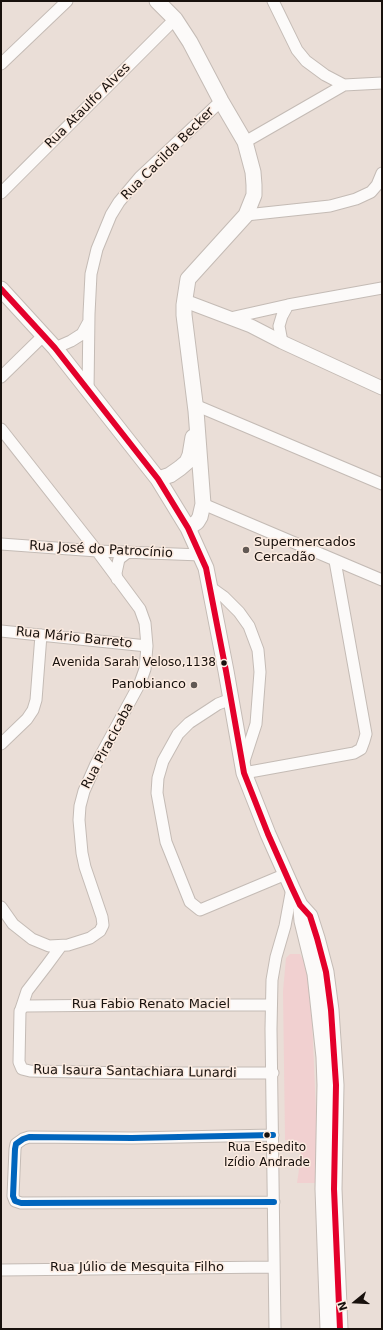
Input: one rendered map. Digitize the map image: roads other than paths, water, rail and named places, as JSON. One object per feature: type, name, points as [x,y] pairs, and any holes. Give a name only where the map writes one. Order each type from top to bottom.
[{"type":"main road","points":[[157,1],[175,19],[190,42],[221,101],[245,142],[253,172],[254,185],[254,195],[246,215],[188,279],[184,301],[184,315],[197,420],[203,498],[200,517],[197,522],[188,528]]},
{"type":"main road","points":[[1,289],[55,348],[158,479],[188,528],[206,568],[244,770],[268,834],[292,888],[300,905],[310,916],[326,972],[331,1010],[336,1085],[334,1189],[340,1329]]},
{"type":"main road","points":[[158,479],[170,475],[187,462],[190,455],[197,420]]},
{"type":"main road","points":[[180,468],[190,473],[195,478],[203,498]]},
{"type":"main road","points":[[300,905],[302,921],[315,974],[324,1056],[325,1085],[323,1189],[328,1329]]},
{"type":"street","points":[[1,64],[67,1]]},
{"type":"street","points":[[273,1],[297,50],[306,61],[325,75],[344,85]]},
{"type":"street","name":"Rua Ataulfo Alves","points":[[1,194],[175,19]]},
{"type":"street","points":[[245,142],[344,85],[382,83]]},
{"type":"street","name":"Rua Cacilda Becker","points":[[88,391],[90,274],[97,249],[111,215],[119,202],[140,177],[221,101]]},
{"type":"street","points":[[246,215],[330,206],[356,199],[371,192],[377,185],[382,173]]},
{"type":"street","points":[[230,318],[288,305],[382,288]]},
{"type":"street","points":[[184,301],[251,326],[282,342],[376,381],[382,388]]},
{"type":"street","points":[[282,342],[279,326],[288,305]]},
{"type":"street","points":[[55,348],[82,334],[89,323]]},
{"type":"street","points":[[1,377],[44,335]]},
{"type":"street","points":[[195,405],[382,484]]},
{"type":"street","name":"Rua Piracicaba","points":[[1,429],[97,551],[140,609],[145,623],[147,646],[145,669],[140,683],[96,764],[84,791],[80,806],[79,820],[85,867],[102,917],[103,925],[100,931],[90,938],[61,946]]},
{"type":"street","points":[[203,498],[334,561],[382,580]]},
{"type":"street","name":"Rua José do Patrocínio","points":[[1,544],[97,551],[201,555]]},
{"type":"street","points":[[117,579],[116,573],[119,560],[128,552]]},
{"type":"street","points":[[210,587],[224,597],[239,612],[249,626],[258,650],[260,672],[256,724],[244,770],[354,753],[361,749],[366,734],[334,561]]},
{"type":"street","name":"Rua Mário Barreto","points":[[1,631],[147,646]]},
{"type":"street","points":[[1,744],[27,719],[33,710],[36,700],[41,635]]},
{"type":"street","points":[[231,699],[218,704],[189,723],[178,734],[163,761],[158,778],[158,793],[166,842],[190,902],[200,910],[286,874]]},
{"type":"street","points":[[275,1329],[271,1005],[272,980],[276,957],[285,926],[292,888]]},
{"type":"street","points":[[1,907],[13,924],[32,939],[49,946],[61,946]]},
{"type":"street","points":[[21,1009],[27,991],[61,946]]},
{"type":"street","name":"Rua Fabio Renato Maciel","points":[[21,1009],[31,1005],[271,1005]]},
{"type":"street","name":"Rua Isaura Santachiara Lunardi","points":[[21,1009],[19,1018],[19,1062],[20,1066],[25,1070],[131,1073],[273,1073]]},
{"type":"street","points":[[273,1135],[23,1139],[16,1144],[14,1149],[13,1199],[18,1203],[274,1202]]},
{"type":"street","name":"Rua Júlio de Mesquita Filho","points":[[1,1270],[274,1267]]},
{"type":"place","name":"Supermercados Cercadão","points":[[246,550]]},
{"type":"place","name":"Avenida Sarah Veloso,1138","points":[[224,663]]},
{"type":"place","name":"Panobianco","points":[[194,685]]},
{"type":"place","name":"Rua Espedito Izídio Andrade","points":[[267,1135]]}]
